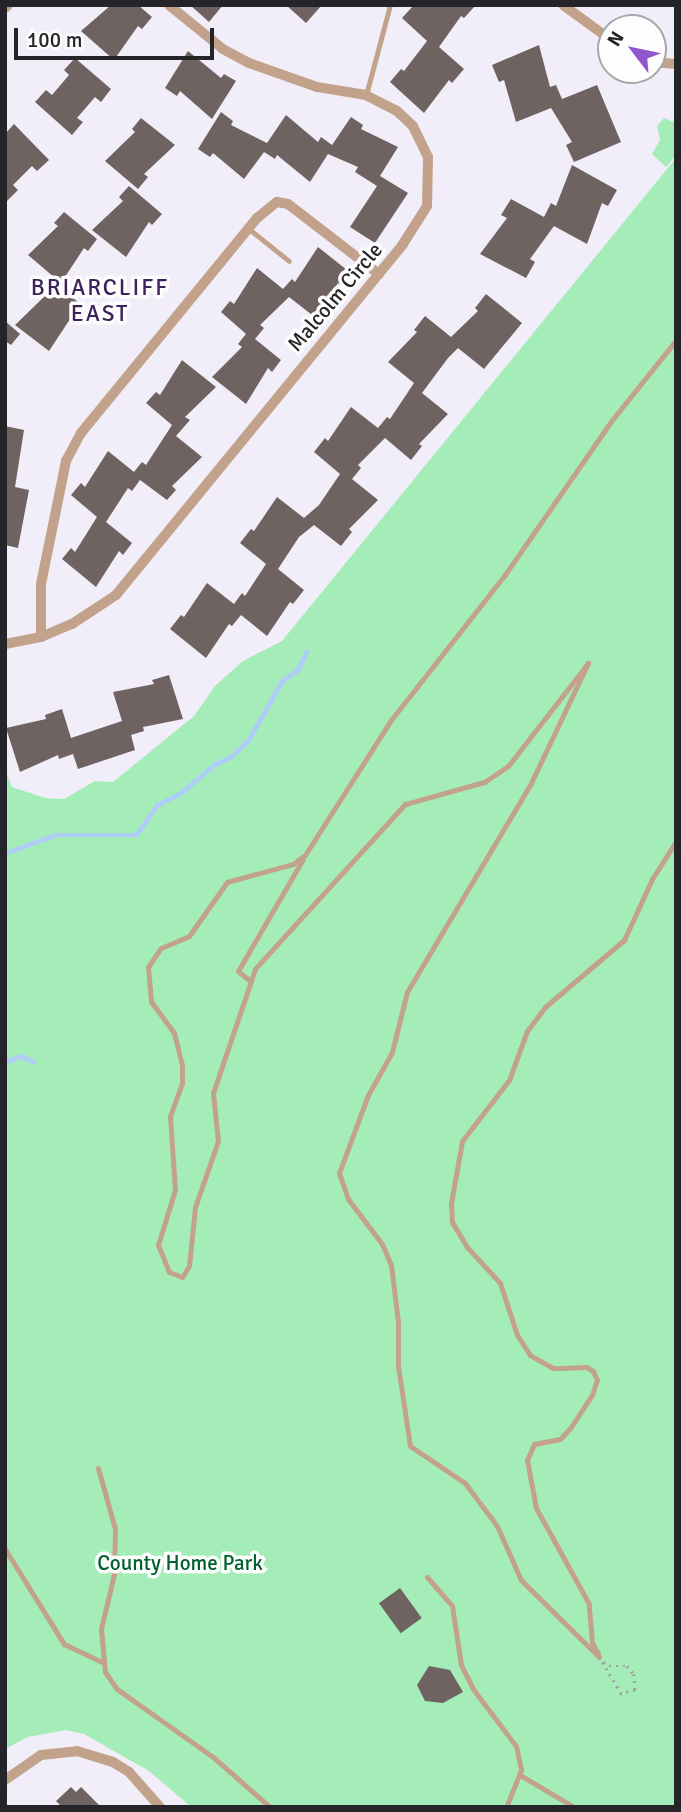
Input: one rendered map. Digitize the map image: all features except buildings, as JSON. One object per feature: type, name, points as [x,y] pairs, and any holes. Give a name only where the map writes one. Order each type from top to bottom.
[{"type":"street","name":"Malcolm Circle","points":[[5,644],[41,637],[95,612],[116,595],[420,221],[431,175],[428,157],[413,126],[382,100],[317,88],[249,64],[223,49],[169,5]]},
{"type":"street","points":[[563,5],[597,30]]},
{"type":"street","points":[[41,637],[41,584],[66,461],[81,433],[267,207],[277,202],[288,204],[379,274]]},
{"type":"street","points":[[5,1780],[41,1755],[77,1751],[96,1755],[129,1772],[160,1807]]},
{"type":"lane","points":[[366,95],[390,5]]},
{"type":"lane","points":[[249,229],[289,261]]},
{"type":"lane","points":[[249,980],[238,971],[305,855],[391,720],[504,576],[612,420],[676,340]]},
{"type":"lane","points":[[305,855],[293,864],[228,882],[189,936],[161,948],[148,967],[151,1001],[174,1033],[182,1065],[182,1083],[170,1116],[174,1190],[158,1245],[160,1256],[176,1276],[186,1273],[189,1266],[190,1228],[218,1141],[213,1093],[249,980],[393,816],[418,799],[484,782],[508,766],[588,663],[531,783],[407,992],[393,1052],[368,1095],[339,1173],[348,1199],[382,1244],[391,1265],[398,1322],[398,1366],[410,1446],[465,1483],[497,1526],[521,1580],[599,1657]]},
{"type":"lane","points":[[599,1657],[592,1642],[589,1604],[536,1508],[527,1460],[534,1444],[560,1439],[597,1380],[586,1367],[553,1368],[530,1356],[517,1335],[500,1283],[467,1247],[452,1222],[451,1203],[462,1141],[504,1088],[527,1031],[545,1007],[624,940],[652,878],[676,841]]},
{"type":"lane","points":[[99,1468],[115,1529],[115,1554],[101,1629],[102,1662],[117,1689],[213,1757],[270,1807]]},
{"type":"lane","points":[[5,1549],[64,1644],[102,1662]]},
{"type":"lane","points":[[427,1577],[452,1606],[461,1665],[473,1689],[516,1746],[520,1775],[506,1807]]},
{"type":"lane","points":[[520,1775],[574,1807]]},
{"type":"path","points":[[599,1657],[609,1667],[627,1666],[634,1674],[635,1690],[621,1694],[599,1657]]},
{"type":"green space","points":[[664,118],[676,123],[676,155],[666,167],[652,154],[660,140],[657,126]]},
{"type":"green space","name":"County Home Park","points":[[676,158],[676,1807],[191,1807],[149,1771],[84,1734],[66,1730],[28,1737],[5,1749],[5,769],[12,787],[45,798],[64,799],[95,781],[113,782],[194,716],[215,686],[243,661],[282,641]]},
{"type":"waterway","points":[[5,853],[55,835],[136,835],[157,805],[182,792],[215,764],[231,757],[249,739],[282,681],[298,670],[306,652]]},
{"type":"waterway","points":[[5,1062],[21,1056],[33,1061]]},
{"type":"district","name":"BRIARCLIFF EAST","points":[[100,301]]}]
